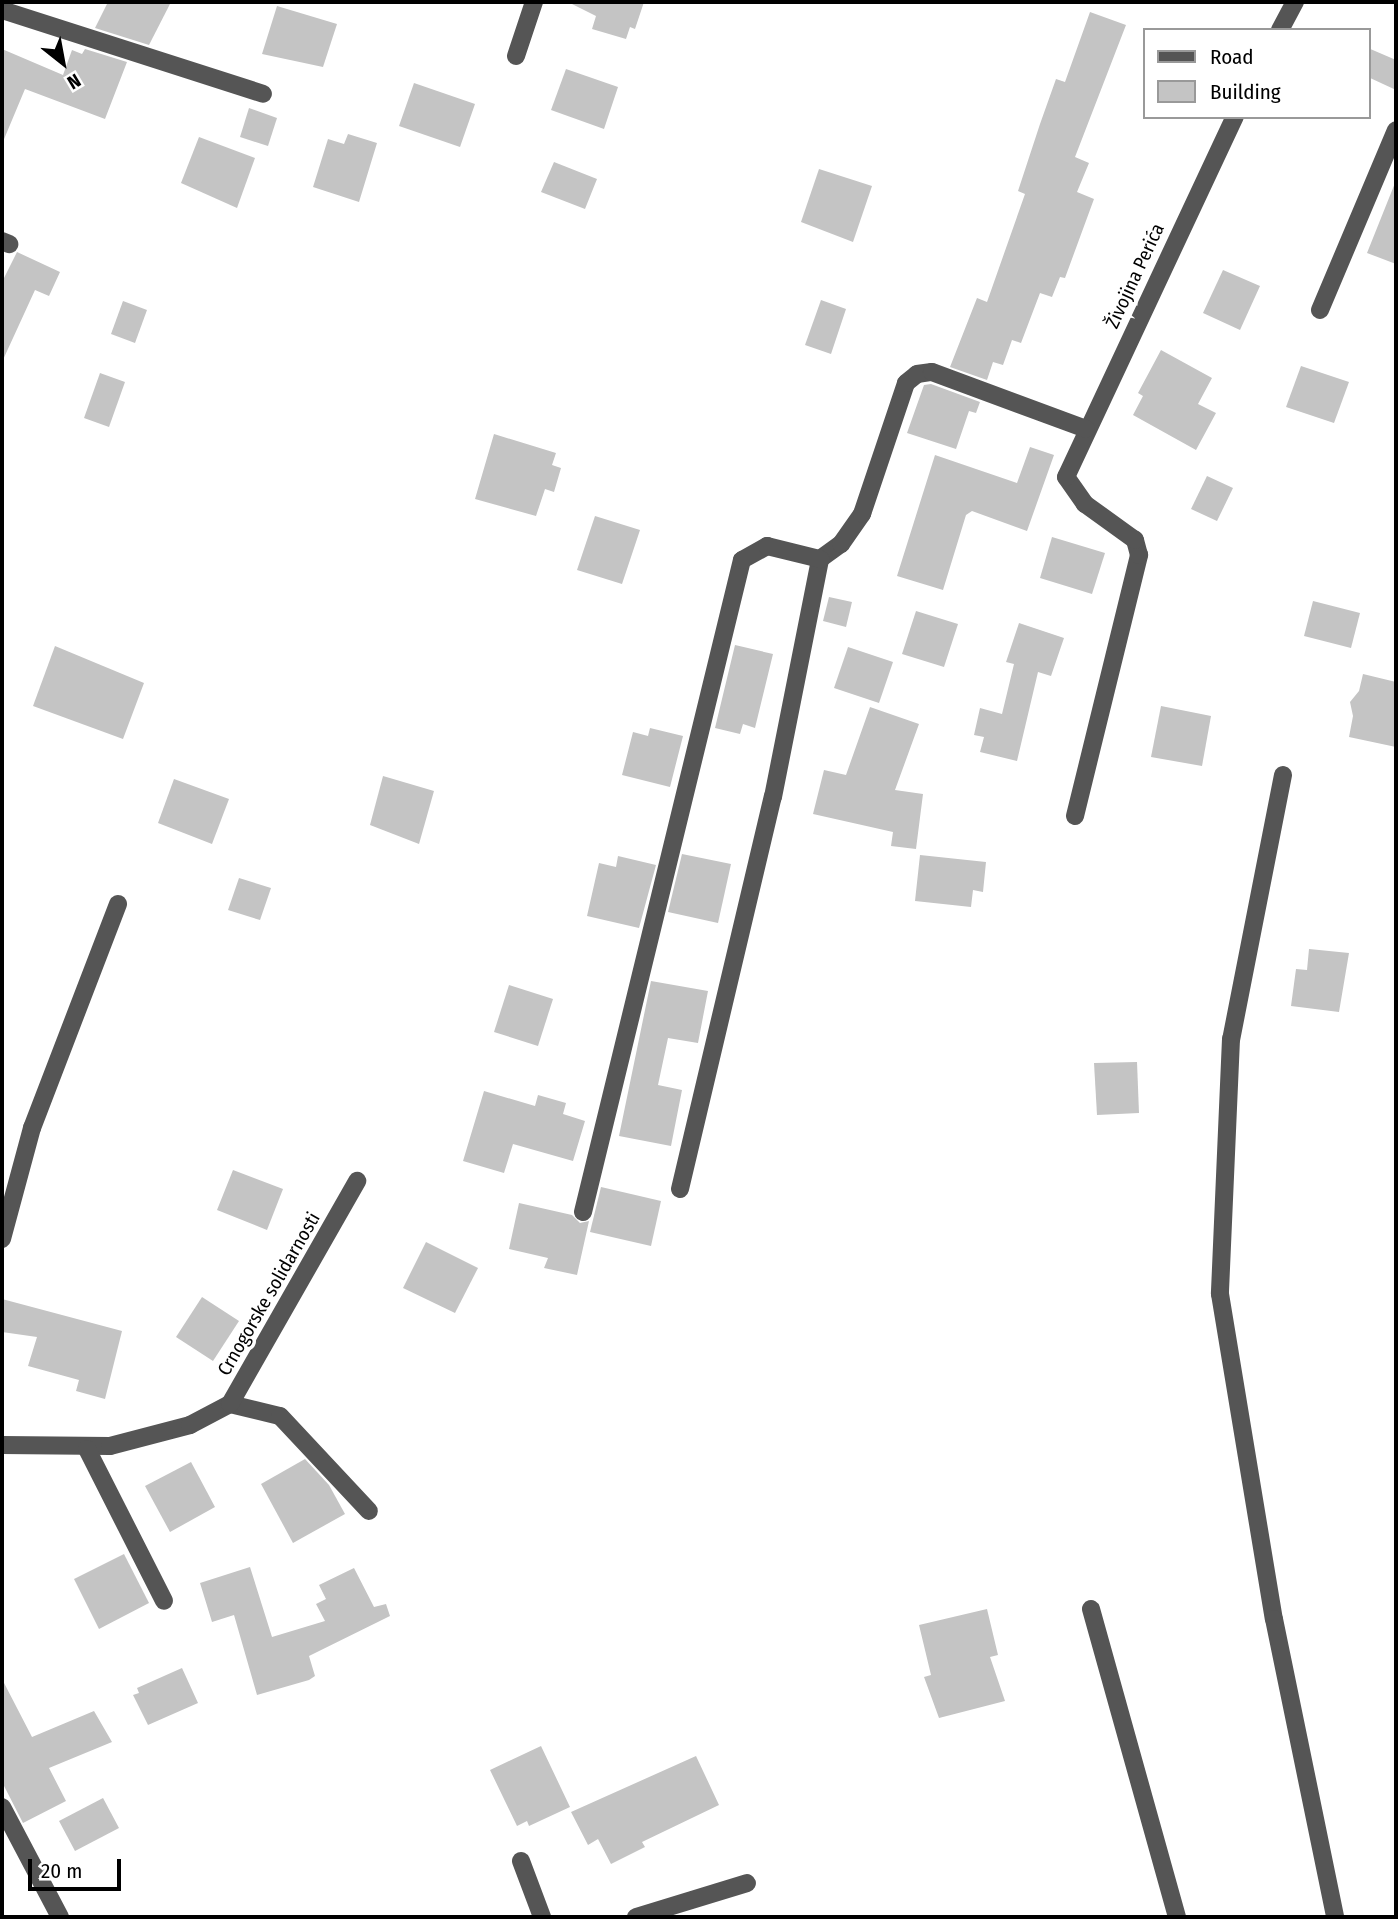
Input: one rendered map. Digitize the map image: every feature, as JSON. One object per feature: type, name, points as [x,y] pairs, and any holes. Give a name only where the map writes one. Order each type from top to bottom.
[{"type":"street","points":[[516,56],[534,2]]},
{"type":"street","points":[[1281,28],[1295,2]]},
{"type":"street","points":[[2,10],[263,94]]},
{"type":"street","name":"Živojina Perića","points":[[1075,816],[1139,555],[1135,540],[1073,493],[1066,477],[1074,453],[1234,119]]},
{"type":"street","points":[[1320,310],[1396,130]]},
{"type":"street","points":[[680,1189],[773,797],[820,559],[841,544],[862,514],[906,383],[917,374],[932,372],[1086,429]]},
{"type":"street","points":[[583,1212],[742,560],[766,547],[820,559]]},
{"type":"street","points":[[1283,775],[1231,1039],[1220,1294],[1274,1619],[1335,1917]]},
{"type":"street","points":[[2,1239],[32,1128],[118,904]]},
{"type":"street","name":"Crnogorske solidarnosti","points":[[2,1445],[87,1449],[160,1435],[230,1404],[357,1181]]},
{"type":"street","points":[[230,1404],[280,1416],[369,1511]]},
{"type":"street","points":[[87,1449],[164,1601]]},
{"type":"street","points":[[1091,1609],[1177,1917]]},
{"type":"street","points":[[2,1807],[60,1917]]},
{"type":"street","points":[[521,1861],[542,1917]]},
{"type":"street","points":[[636,1917],[747,1883]]},
{"type":"building","points":[[108,2],[171,2],[149,45],[95,28]]},
{"type":"building","points":[[568,2],[644,2],[635,29],[630,27],[626,39],[592,29],[596,16]]},
{"type":"building","points":[[277,6],[337,24],[323,67],[262,54]]},
{"type":"building","points":[[1090,12],[1126,25],[1075,157],[1089,163],[1077,192],[1094,199],[1065,278],[1060,277],[1052,297],[1040,293],[1021,343],[1012,340],[1003,365],[993,362],[987,380],[950,367],[977,298],[987,302],[1025,194],[1018,191],[1040,124],[1056,79],[1065,82]]},
{"type":"building","points":[[2,49],[63,75],[72,50],[82,54],[85,49],[127,62],[105,119],[25,89],[2,144]]},
{"type":"building","points":[[1370,49],[1396,60],[1396,90],[1370,78]]},
{"type":"building","points":[[566,69],[618,87],[604,129],[551,110]]},
{"type":"building","points":[[414,83],[475,104],[460,147],[399,126]]},
{"type":"building","points":[[249,108],[277,118],[268,146],[240,137]]},
{"type":"building","points":[[348,134],[377,143],[359,202],[313,187],[328,139],[344,144]]},
{"type":"building","points":[[199,137],[255,158],[237,208],[181,183]]},
{"type":"building","points":[[554,162],[597,179],[585,209],[541,192]]},
{"type":"building","points":[[819,169],[872,186],[853,242],[801,222]]},
{"type":"building","points":[[1396,183],[1396,264],[1367,253]]},
{"type":"building","points":[[17,252],[60,272],[49,296],[35,290],[2,362],[2,282]]},
{"type":"building","points":[[1223,270],[1260,286],[1240,330],[1203,313]]},
{"type":"building","points":[[821,300],[846,309],[831,354],[805,345]]},
{"type":"building","points":[[123,301],[147,310],[135,343],[111,334]]},
{"type":"building","points":[[1161,350],[1212,378],[1198,404],[1216,413],[1196,450],[1133,415],[1143,396],[1138,393]]},
{"type":"building","points":[[1301,366],[1349,382],[1334,423],[1286,407]]},
{"type":"building","points":[[100,373],[125,382],[109,427],[84,418]]},
{"type":"building","points":[[931,384],[980,402],[976,413],[969,411],[956,449],[907,433],[924,385]]},
{"type":"building","points":[[494,434],[556,453],[552,465],[561,468],[554,492],[545,489],[536,516],[475,499]]},
{"type":"building","points":[[1030,447],[1054,455],[1027,531],[972,511],[966,515],[943,590],[897,576],[935,455],[1017,483]]},
{"type":"building","points":[[1207,476],[1233,488],[1217,521],[1191,509]]},
{"type":"building","points":[[595,516],[640,530],[622,584],[577,570]]},
{"type":"building","points":[[1052,537],[1105,553],[1092,594],[1040,578]]},
{"type":"building","points":[[829,597],[852,602],[846,627],[823,621]]},
{"type":"building","points":[[1313,601],[1360,613],[1351,648],[1304,636]]},
{"type":"building","points":[[916,611],[958,624],[944,667],[902,654]]},
{"type":"building","points":[[1019,623],[1064,638],[1051,676],[1038,672],[1017,761],[980,752],[984,737],[974,735],[980,708],[1002,714],[1014,664],[1006,662]]},
{"type":"building","points":[[735,645],[773,654],[755,728],[743,724],[740,734],[715,728]]},
{"type":"building","points":[[55,646],[144,683],[123,739],[33,706]]},
{"type":"building","points":[[848,647],[893,662],[879,703],[834,688]]},
{"type":"building","points":[[1363,674],[1396,682],[1396,747],[1349,737],[1353,716],[1350,702],[1359,691]]},
{"type":"building","points":[[1161,706],[1211,716],[1202,766],[1151,757]]},
{"type":"building","points":[[870,707],[919,724],[895,790],[923,794],[916,849],[891,846],[893,832],[813,814],[824,770],[846,775]]},
{"type":"building","points":[[650,728],[683,736],[670,787],[622,775],[633,732],[648,736]]},
{"type":"building","points":[[383,776],[434,791],[419,844],[370,825]]},
{"type":"building","points":[[174,779],[229,799],[212,844],[158,823]]},
{"type":"building","points":[[682,854],[731,864],[718,923],[668,912]]},
{"type":"building","points":[[920,855],[986,862],[983,892],[973,890],[971,907],[915,901]]},
{"type":"building","points":[[618,856],[656,865],[639,928],[587,916],[599,863],[616,867]]},
{"type":"building","points":[[239,878],[271,888],[260,920],[228,910]]},
{"type":"building","points":[[1309,949],[1349,953],[1339,1012],[1291,1006],[1296,969],[1307,970]]},
{"type":"building","points":[[651,981],[708,991],[698,1043],[668,1038],[658,1085],[682,1090],[671,1146],[619,1136]]},
{"type":"building","points":[[509,985],[553,999],[538,1046],[494,1032]]},
{"type":"building","points":[[1137,1062],[1139,1113],[1097,1115],[1094,1063]]},
{"type":"building","points":[[484,1091],[535,1106],[538,1095],[566,1103],[563,1114],[585,1121],[573,1161],[513,1144],[504,1173],[463,1161]]},
{"type":"building","points":[[233,1170],[283,1189],[267,1230],[217,1210]]},
{"type":"building","points":[[601,1187],[661,1201],[651,1246],[590,1232]]},
{"type":"building","points":[[519,1203],[572,1215],[580,1223],[589,1221],[577,1275],[544,1268],[548,1258],[509,1249]]},
{"type":"building","points":[[426,1242],[478,1268],[455,1313],[403,1288]]},
{"type":"building","points":[[202,1297],[239,1321],[213,1361],[176,1337]]},
{"type":"building","points":[[2,1299],[122,1331],[105,1399],[76,1391],[79,1380],[28,1366],[37,1337],[2,1332]]},
{"type":"building","points":[[305,1459],[329,1485],[345,1514],[293,1543],[261,1484]]},
{"type":"building","points":[[191,1462],[215,1507],[170,1532],[145,1486]]},
{"type":"building","points":[[124,1554],[149,1603],[99,1629],[74,1579]]},
{"type":"building","points":[[250,1567],[272,1637],[325,1621],[316,1604],[326,1599],[319,1585],[354,1568],[374,1607],[386,1604],[390,1616],[309,1656],[315,1676],[309,1680],[257,1695],[234,1615],[212,1622],[200,1583]]},
{"type":"building","points":[[987,1609],[998,1655],[990,1657],[1005,1701],[939,1718],[924,1677],[931,1675],[919,1625]]},
{"type":"building","points":[[182,1668],[198,1703],[148,1725],[133,1695],[139,1693],[137,1688]]},
{"type":"building","points":[[2,1679],[32,1737],[94,1711],[112,1742],[49,1768],[66,1801],[23,1823],[2,1782]]},
{"type":"building","points":[[541,1746],[570,1807],[529,1826],[527,1821],[517,1826],[490,1770]]},
{"type":"building","points":[[696,1756],[719,1805],[642,1842],[645,1847],[611,1864],[598,1839],[588,1845],[571,1812]]},
{"type":"building","points":[[103,1798],[119,1828],[75,1851],[59,1821]]}]
